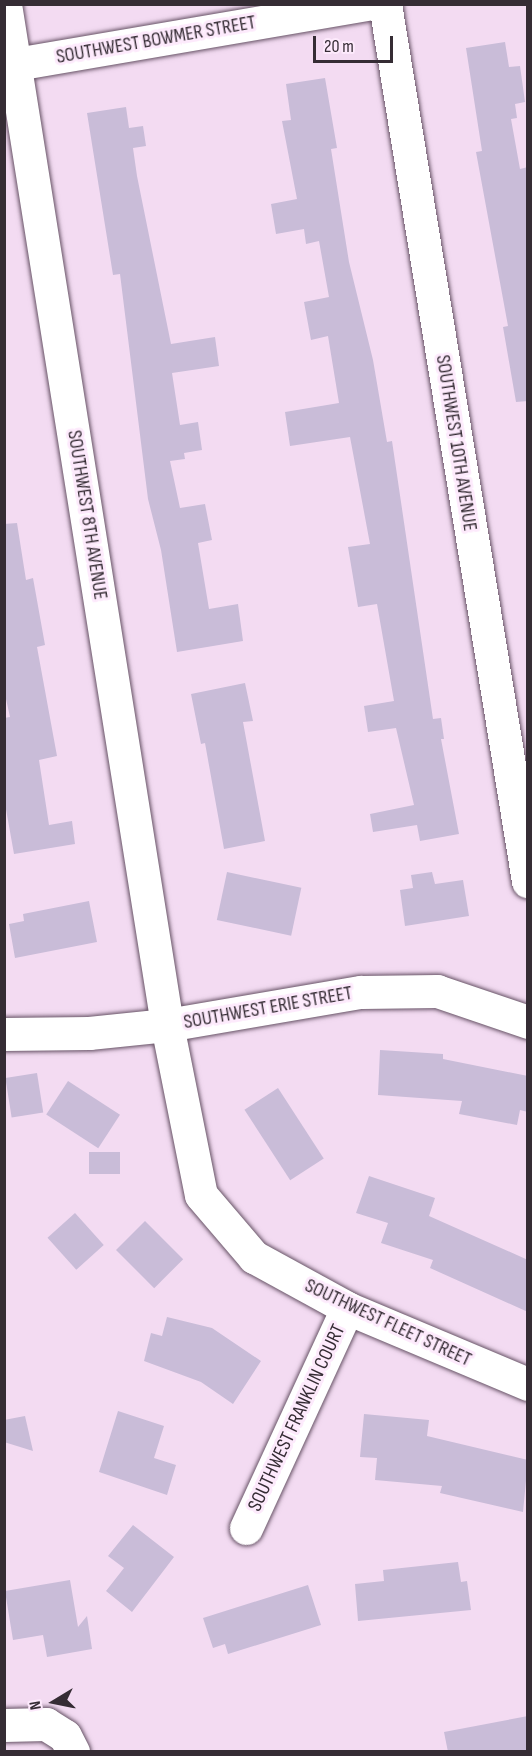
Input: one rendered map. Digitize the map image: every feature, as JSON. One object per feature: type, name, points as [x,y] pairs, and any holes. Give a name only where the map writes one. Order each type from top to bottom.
[{"type":"street","name":"SOUTHWEST 8TH AVENUE","points":[[5,4],[167,1025]]},
{"type":"street","name":"SOUTHWEST BOWMER STREET","points":[[16,64],[368,4]]},
{"type":"street","name":"SOUTHWEST 10TH AVENUE","points":[[385,4],[528,881]]},
{"type":"street","name":"SOUTHWEST ERIE STREET","points":[[4,1034],[89,1033],[167,1025],[361,992],[437,991],[528,1022]]},
{"type":"street","name":"SOUTHWEST FLEET STREET","points":[[167,1025],[201,1195],[254,1257],[347,1308],[528,1384]]},
{"type":"street","name":"SOUTHWEST FRANKLIN COURT","points":[[246,1528],[347,1308]]},
{"type":"street","points":[[4,1725],[46,1724],[65,1736],[73,1752]]},
{"type":"building","points":[[505,42],[509,67],[520,66],[525,102],[515,104],[517,118],[511,119],[520,169],[528,167],[528,401],[516,402],[503,327],[508,326],[476,152],[482,151],[466,48]]},
{"type":"building","points":[[325,78],[337,148],[331,149],[349,262],[373,360],[387,442],[392,441],[433,719],[441,718],[444,739],[441,739],[459,834],[420,841],[417,825],[373,832],[370,814],[414,805],[396,728],[368,732],[364,706],[394,701],[377,604],[358,607],[348,547],[370,544],[350,437],[290,446],[285,412],[339,403],[328,336],[311,340],[304,302],[329,297],[319,241],[306,244],[304,229],[276,234],[271,204],[297,199],[282,121],[291,120],[286,84]]},
{"type":"building","points":[[126,107],[129,128],[143,126],[146,146],[133,148],[171,344],[215,337],[219,366],[172,373],[180,425],[198,422],[202,450],[184,453],[185,459],[170,461],[180,508],[205,504],[212,540],[198,543],[209,609],[238,604],[243,641],[177,652],[161,550],[148,499],[120,274],[113,275],[87,113]]},
{"type":"building","points":[[17,523],[26,580],[33,578],[45,645],[37,647],[57,756],[39,760],[49,825],[72,821],[75,844],[14,854],[4,798],[4,718],[10,717],[4,690],[4,524]]},
{"type":"building","points":[[245,683],[253,721],[243,722],[265,841],[224,849],[205,743],[201,744],[191,694]]},
{"type":"building","points":[[227,872],[301,888],[291,936],[217,920]]},
{"type":"building","points":[[432,872],[435,884],[463,880],[469,916],[405,926],[400,890],[413,888],[411,875]]},
{"type":"building","points":[[89,901],[97,942],[15,958],[9,924],[24,921],[23,914]]},
{"type":"building","points":[[380,1050],[443,1054],[443,1059],[528,1076],[528,1112],[520,1110],[517,1125],[459,1114],[462,1101],[378,1095]]},
{"type":"building","points":[[37,1073],[43,1113],[12,1118],[5,1078]]},
{"type":"building","points":[[68,1081],[120,1115],[98,1148],[46,1115]]},
{"type":"building","points":[[278,1088],[324,1158],[290,1180],[244,1110]]},
{"type":"building","points":[[89,1152],[120,1152],[120,1174],[89,1174]]},
{"type":"building","points":[[369,1176],[435,1198],[429,1216],[528,1260],[528,1312],[430,1268],[433,1260],[381,1243],[388,1223],[356,1213]]},
{"type":"building","points":[[75,1213],[104,1245],[76,1270],[48,1238]]},
{"type":"building","points":[[145,1221],[183,1259],[154,1288],[116,1250]]},
{"type":"building","points":[[167,1317],[212,1328],[261,1361],[233,1404],[201,1382],[144,1361],[151,1333],[162,1336]]},
{"type":"building","points":[[118,1411],[164,1426],[154,1458],[176,1465],[167,1495],[99,1472]]},
{"type":"building","points":[[364,1414],[429,1420],[427,1436],[528,1460],[523,1512],[440,1493],[442,1486],[375,1480],[377,1458],[360,1457]]},
{"type":"building","points":[[25,1416],[33,1451],[4,1442],[4,1420]]},
{"type":"building","points":[[133,1525],[174,1557],[132,1612],[106,1591],[124,1568],[108,1556]]},
{"type":"building","points":[[458,1562],[461,1582],[467,1581],[471,1610],[358,1621],[355,1584],[384,1581],[383,1570]]},
{"type":"building","points":[[70,1580],[78,1627],[87,1616],[92,1649],[47,1657],[43,1635],[13,1640],[5,1591]]},
{"type":"building","points":[[308,1585],[321,1625],[228,1654],[225,1644],[213,1648],[203,1618]]},
{"type":"building","points":[[528,1716],[528,1752],[448,1752],[444,1732]]}]
